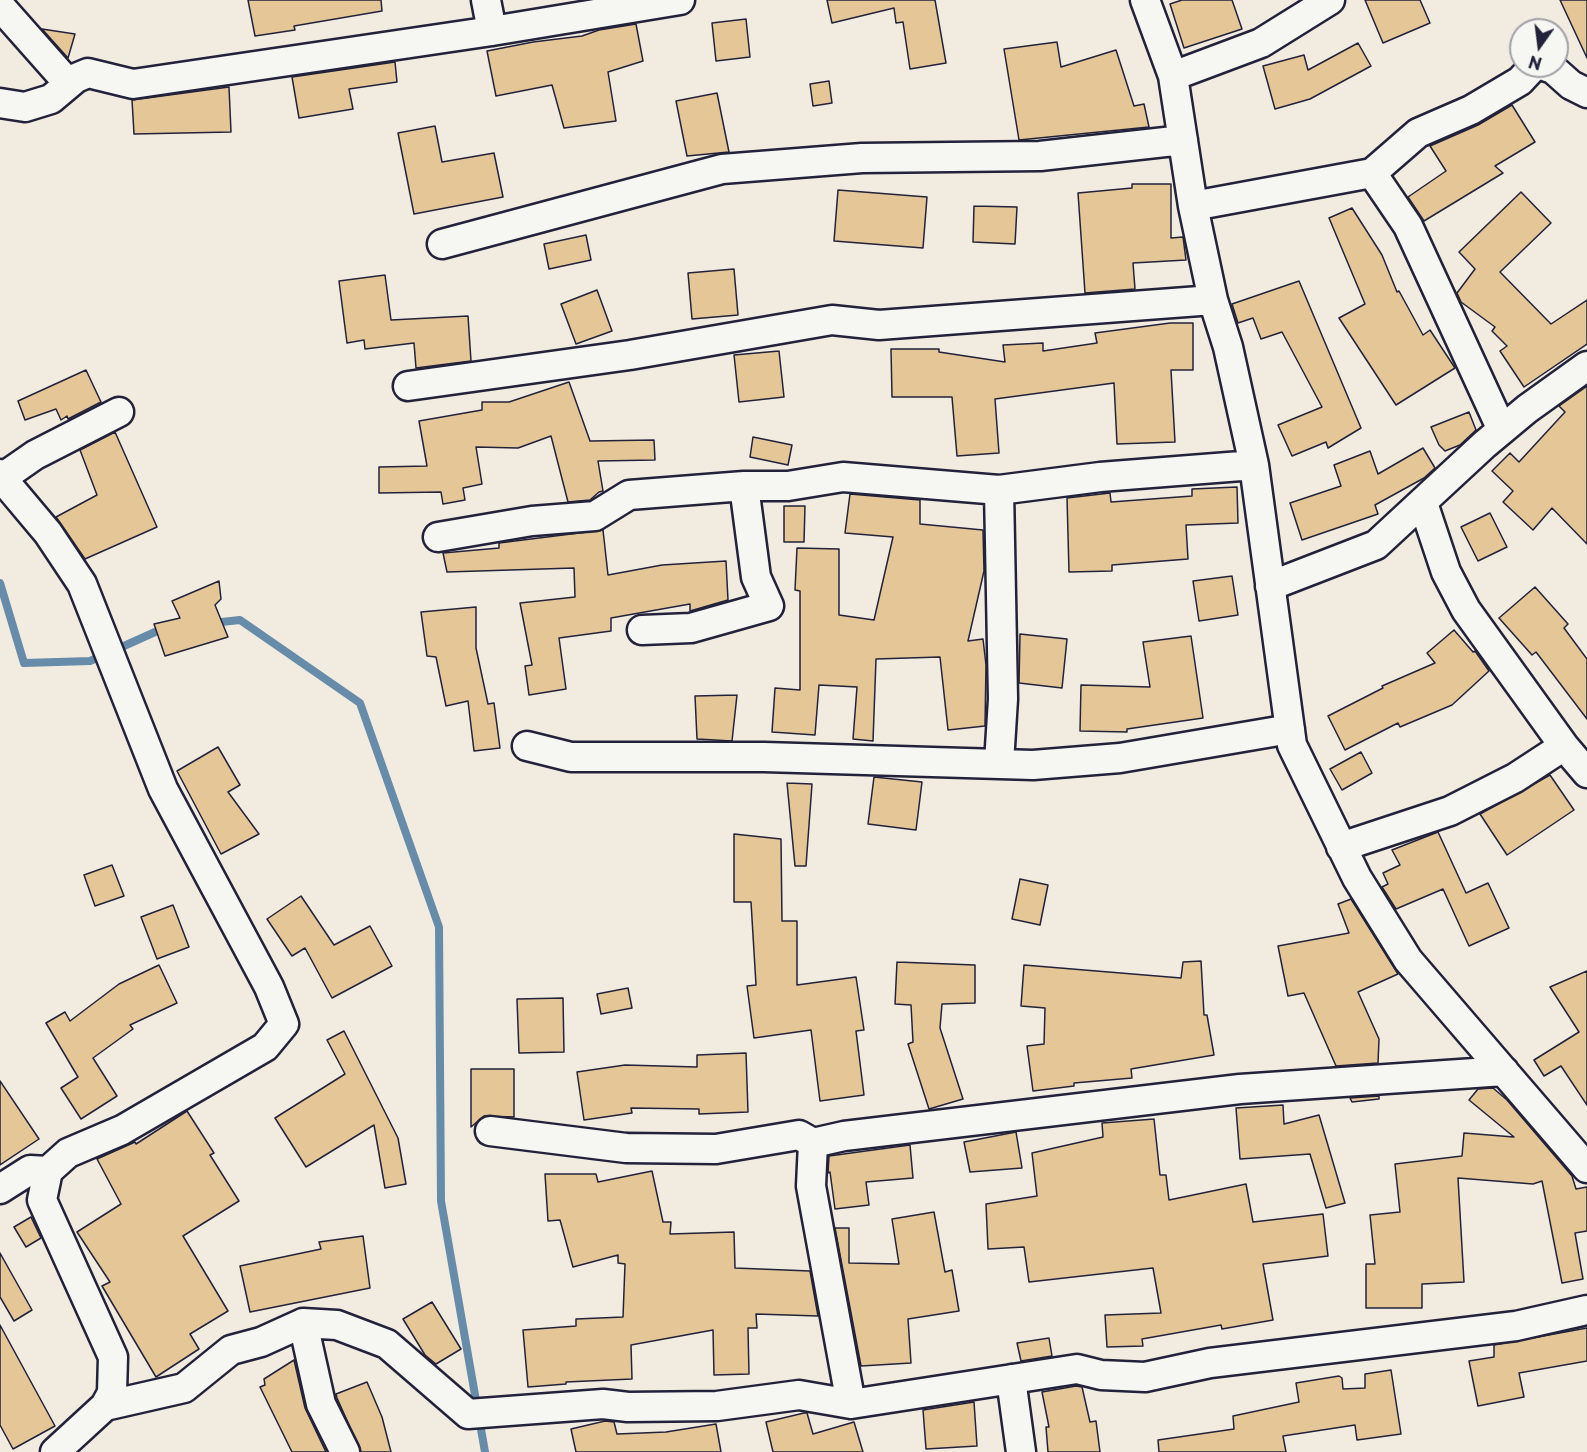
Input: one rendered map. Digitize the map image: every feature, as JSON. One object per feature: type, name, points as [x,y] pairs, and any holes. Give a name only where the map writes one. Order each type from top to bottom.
[{"type":"street","points":[[486,0],[492,31]]},
{"type":"street","points":[[0,103],[25,107],[51,99],[69,84],[88,73],[133,84],[492,31],[680,0]]},
{"type":"street","points":[[1145,0],[1173,76],[1193,206],[1213,300],[1228,347],[1254,465],[1292,745],[1341,847],[1408,960],[1587,1168]]},
{"type":"street","points":[[1173,76],[1261,43],[1329,0]]},
{"type":"street","points":[[0,6],[69,84]]},
{"type":"street","points":[[1193,206],[1372,173],[1418,133],[1471,110],[1523,78]]},
{"type":"street","points":[[1563,78],[1570,85],[1587,93]]},
{"type":"street","points":[[442,243],[722,170],[862,158],[1040,156],[1183,140]]},
{"type":"street","points":[[1372,173],[1408,226],[1502,430]]},
{"type":"street","points":[[408,386],[630,355],[832,320],[879,325],[1213,300]]},
{"type":"street","points":[[1270,586],[1376,545],[1502,430],[1587,366]]},
{"type":"street","points":[[0,1189],[39,1171],[68,1153],[122,1130],[266,1047],[284,1024],[269,987],[163,789],[82,584],[48,533],[1,476],[35,455],[119,412]]},
{"type":"street","points":[[438,537],[532,521],[595,516],[629,495],[744,486],[788,486],[843,477],[999,490],[1100,477],[1254,465]]},
{"type":"street","points":[[642,630],[691,628],[769,606],[756,577],[744,486]]},
{"type":"street","points":[[999,490],[1003,699],[999,763]]},
{"type":"street","points":[[1423,503],[1446,572],[1466,610],[1564,746],[1587,773]]},
{"type":"street","points":[[527,746],[571,757],[764,757],[1033,765],[1120,758],[1290,729]]},
{"type":"street","points":[[1341,847],[1450,811],[1515,778],[1564,746]]},
{"type":"street","points":[[490,1131],[626,1148],[716,1149],[799,1135],[813,1143],[844,1136],[1240,1089],[1504,1071]]},
{"type":"street","points":[[813,1143],[811,1186],[851,1404]]},
{"type":"street","points":[[39,1171],[42,1200],[60,1245],[113,1357],[111,1393],[105,1406],[55,1452]]},
{"type":"street","points":[[105,1406],[184,1388],[231,1350],[261,1342],[303,1323],[337,1325],[387,1344],[468,1414],[603,1404],[628,1407],[717,1406],[799,1395],[851,1404],[1077,1369],[1101,1375],[1145,1377],[1210,1363],[1516,1326],[1587,1310]]},
{"type":"street","points":[[303,1323],[321,1404],[345,1452]]},
{"type":"street","points":[[1011,1379],[1021,1452]]},
{"type":"building","points":[[248,0],[381,0],[382,11],[294,26],[295,30],[255,36]]},
{"type":"building","points":[[827,0],[935,0],[946,63],[910,69],[903,22],[896,23],[894,8],[832,23]]},
{"type":"building","points":[[1182,0],[1232,0],[1242,29],[1184,48],[1170,4]]},
{"type":"building","points":[[1365,0],[1420,0],[1430,23],[1383,43]]},
{"type":"building","points":[[1560,0],[1587,0],[1587,58],[1569,18]]},
{"type":"building","points":[[746,19],[750,57],[716,61],[712,23]]},
{"type":"building","points":[[636,24],[643,61],[608,72],[616,121],[564,128],[552,85],[496,96],[487,51],[582,36],[599,30]]},
{"type":"building","points":[[42,29],[75,34],[68,58]]},
{"type":"building","points":[[1057,42],[1061,67],[1116,50],[1134,106],[1144,104],[1149,127],[1019,140],[1004,49]]},
{"type":"building","points":[[1358,43],[1371,66],[1310,99],[1275,109],[1263,66],[1304,55],[1308,70]]},
{"type":"building","points":[[395,62],[397,82],[349,89],[353,109],[299,118],[292,77]]},
{"type":"building","points":[[829,81],[832,103],[813,106],[810,84]]},
{"type":"building","points":[[229,87],[231,132],[134,134],[132,100]]},
{"type":"building","points":[[717,93],[729,152],[687,156],[676,101]]},
{"type":"building","points":[[1512,105],[1535,142],[1495,166],[1503,173],[1424,221],[1408,197],[1446,171],[1430,146],[1478,125]]},
{"type":"building","points":[[435,126],[442,162],[494,153],[503,197],[414,214],[398,133]]},
{"type":"building","points":[[1132,184],[1171,184],[1171,238],[1183,237],[1186,260],[1133,263],[1135,289],[1085,293],[1078,193],[1132,188]]},
{"type":"building","points":[[838,190],[927,197],[923,248],[834,241]]},
{"type":"building","points":[[1521,192],[1551,223],[1500,272],[1551,324],[1587,300],[1587,344],[1524,387],[1500,351],[1507,346],[1492,331],[1495,327],[1461,302],[1457,293],[1475,269],[1459,252]]},
{"type":"building","points":[[974,206],[1017,207],[1015,244],[973,242]]},
{"type":"building","points":[[1352,208],[1382,255],[1397,292],[1399,291],[1423,335],[1430,330],[1455,368],[1396,405],[1339,318],[1365,304],[1329,218]]},
{"type":"building","points":[[586,235],[591,260],[549,269],[544,244]]},
{"type":"building","points":[[734,269],[738,315],[692,319],[688,273]]},
{"type":"building","points":[[385,275],[391,320],[468,316],[471,361],[416,368],[414,343],[365,349],[364,340],[347,343],[339,281]]},
{"type":"building","points":[[1299,281],[1361,428],[1328,448],[1326,442],[1292,456],[1278,425],[1322,407],[1282,332],[1261,339],[1253,318],[1238,323],[1232,304]]},
{"type":"building","points":[[597,290],[612,331],[576,344],[561,304]]},
{"type":"building","points":[[1170,323],[1193,323],[1193,370],[1171,370],[1175,442],[1117,444],[1114,383],[995,399],[999,453],[957,456],[952,397],[892,397],[891,349],[939,349],[939,352],[1005,362],[1003,345],[1043,343],[1043,351],[1097,343],[1095,333]]},
{"type":"building","points":[[779,351],[784,397],[739,402],[734,355]]},
{"type":"building","points":[[86,370],[101,402],[68,419],[67,416],[61,420],[56,409],[25,420],[18,401]]},
{"type":"building","points":[[569,382],[590,441],[654,440],[655,460],[598,461],[603,491],[590,500],[568,502],[551,436],[518,448],[476,447],[482,484],[463,488],[465,500],[443,504],[441,492],[379,493],[379,467],[427,466],[419,421],[482,410],[482,402],[509,402]]},
{"type":"building","points":[[1587,386],[1587,544],[1552,508],[1533,530],[1503,502],[1513,491],[1492,471],[1510,453],[1519,462],[1565,412],[1559,406]]},
{"type":"building","points":[[1469,412],[1476,430],[1460,445],[1445,451],[1439,445],[1431,427]]},
{"type":"building","points":[[115,432],[157,527],[85,559],[56,517],[97,495],[80,450]]},
{"type":"building","points":[[753,437],[792,445],[788,465],[750,457]]},
{"type":"building","points":[[1423,448],[1435,468],[1424,478],[1375,505],[1378,514],[1302,540],[1290,503],[1341,486],[1334,465],[1370,451],[1378,474]]},
{"type":"building","points":[[1237,487],[1238,523],[1186,525],[1188,559],[1112,565],[1112,571],[1069,572],[1067,498],[1110,493],[1111,502],[1192,496],[1192,489]]},
{"type":"building","points":[[850,494],[920,500],[920,524],[983,530],[984,571],[968,641],[983,639],[986,665],[985,726],[948,730],[940,657],[876,659],[873,741],[853,739],[857,687],[819,685],[815,735],[772,732],[775,688],[800,690],[800,591],[795,590],[797,548],[839,549],[839,615],[874,620],[893,537],[845,533]]},
{"type":"building","points":[[784,506],[805,506],[804,542],[784,542]]},
{"type":"building","points":[[1490,513],[1507,547],[1478,561],[1461,527]]},
{"type":"building","points":[[603,530],[608,575],[662,565],[726,561],[728,600],[690,611],[690,604],[611,618],[611,631],[559,638],[566,689],[529,695],[525,666],[532,665],[520,603],[575,597],[574,568],[447,572],[443,553],[499,548],[499,543]]},
{"type":"building","points":[[1232,576],[1238,615],[1199,621],[1193,581]]},
{"type":"building","points":[[219,581],[221,599],[215,605],[228,637],[165,656],[154,624],[180,618],[172,601]]},
{"type":"building","points":[[1535,587],[1568,624],[1564,628],[1587,659],[1587,719],[1536,652],[1532,655],[1499,618]]},
{"type":"building","points":[[476,607],[476,648],[488,704],[494,703],[500,748],[474,751],[468,701],[446,706],[436,657],[427,656],[421,612]]},
{"type":"building","points":[[1454,630],[1473,652],[1475,651],[1489,671],[1452,705],[1400,727],[1398,723],[1345,750],[1328,716],[1383,688],[1382,686],[1435,663],[1427,653]]},
{"type":"building","points":[[1020,634],[1067,639],[1062,688],[1019,683]]},
{"type":"building","points":[[1191,636],[1203,718],[1127,729],[1127,732],[1080,731],[1081,685],[1150,687],[1143,642]]},
{"type":"building","points":[[737,695],[732,741],[697,739],[695,696]]},
{"type":"building","points":[[218,747],[240,785],[228,792],[259,834],[221,854],[177,771]]},
{"type":"building","points":[[1361,752],[1372,773],[1342,790],[1330,769]]},
{"type":"building","points":[[1550,775],[1574,810],[1507,855],[1480,814]]},
{"type":"building","points":[[874,777],[922,782],[916,830],[868,824]]},
{"type":"building","points":[[787,783],[812,784],[806,866],[795,866]]},
{"type":"building","points":[[1438,832],[1466,893],[1488,883],[1509,928],[1469,946],[1443,889],[1396,909],[1382,887],[1388,884],[1383,873],[1400,865],[1392,850]]},
{"type":"building","points":[[734,834],[781,839],[782,921],[797,921],[797,985],[856,977],[864,1030],[856,1031],[864,1095],[820,1101],[811,1030],[754,1038],[747,986],[756,985],[751,902],[734,902]]},
{"type":"building","points":[[112,865],[124,896],[95,906],[84,875]]},
{"type":"building","points":[[1020,879],[1048,885],[1040,925],[1012,919]]},
{"type":"building","points":[[301,896],[334,945],[370,926],[392,966],[332,998],[305,948],[292,956],[267,919]]},
{"type":"building","points":[[1351,899],[1398,974],[1358,992],[1379,1039],[1378,1063],[1336,1066],[1304,993],[1288,996],[1278,946],[1349,933],[1338,904]]},
{"type":"building","points":[[173,905],[189,947],[157,959],[141,917]]},
{"type":"building","points":[[1201,961],[1204,1015],[1207,1015],[1214,1055],[1131,1069],[1132,1078],[1074,1083],[1074,1086],[1033,1091],[1027,1046],[1044,1044],[1045,1008],[1021,1006],[1024,965],[1181,978],[1183,962]]},
{"type":"building","points":[[897,962],[975,965],[975,1003],[942,1004],[940,1028],[963,1099],[929,1109],[908,1044],[913,1042],[911,1005],[895,1004]]},
{"type":"building","points":[[159,965],[177,1003],[130,1025],[133,1029],[93,1058],[117,1096],[81,1119],[61,1088],[78,1077],[46,1023],[65,1012],[70,1021],[119,984]]},
{"type":"building","points":[[1587,971],[1587,1105],[1561,1066],[1544,1076],[1534,1060],[1579,1032],[1550,987]]},
{"type":"building","points":[[628,988],[632,1008],[601,1014],[597,994]]},
{"type":"building","points":[[563,998],[564,1052],[519,1053],[517,999]]},
{"type":"building","points":[[344,1031],[398,1138],[406,1184],[385,1188],[374,1125],[306,1167],[275,1118],[345,1074],[327,1040]]},
{"type":"building","points":[[746,1053],[748,1112],[699,1114],[699,1109],[631,1108],[632,1113],[584,1120],[577,1072],[625,1065],[697,1067],[697,1055]]},
{"type":"building","points":[[471,1069],[514,1069],[514,1117],[484,1116],[471,1127]]},
{"type":"building","points":[[0,1081],[39,1139],[0,1165]]},
{"type":"building","points":[[1493,1088],[1507,1100],[1572,1176],[1576,1189],[1587,1187],[1587,1231],[1575,1233],[1583,1279],[1562,1283],[1542,1181],[1533,1184],[1458,1178],[1464,1282],[1422,1284],[1422,1308],[1366,1308],[1366,1264],[1375,1264],[1370,1215],[1400,1212],[1395,1164],[1462,1156],[1464,1133],[1514,1137],[1469,1100],[1478,1089]]},
{"type":"building","points":[[1379,1096],[1379,1099],[1352,1102],[1350,1098]]},
{"type":"building","points":[[1283,1105],[1284,1124],[1319,1115],[1345,1203],[1326,1208],[1310,1154],[1240,1159],[1236,1108]]},
{"type":"building","points":[[187,1111],[214,1153],[210,1155],[239,1201],[183,1236],[228,1311],[190,1334],[199,1349],[156,1377],[102,1286],[110,1282],[77,1232],[121,1204],[97,1159],[135,1142],[136,1144]]},
{"type":"building","points":[[1154,1119],[1160,1175],[1166,1175],[1169,1200],[1246,1184],[1253,1222],[1323,1214],[1328,1256],[1263,1264],[1273,1320],[1222,1329],[1221,1325],[1142,1339],[1143,1346],[1107,1347],[1105,1315],[1161,1313],[1153,1268],[1029,1282],[1024,1247],[988,1249],[986,1204],[1037,1196],[1032,1153],[1103,1137],[1102,1123]]},
{"type":"building","points":[[1016,1132],[1022,1168],[970,1172],[964,1142]]},
{"type":"building","points":[[910,1145],[913,1178],[866,1182],[869,1205],[835,1209],[830,1172],[828,1173],[829,1156]]},
{"type":"building","points":[[652,1171],[663,1222],[671,1222],[670,1234],[734,1232],[735,1268],[810,1271],[818,1316],[756,1314],[757,1328],[748,1328],[749,1374],[714,1375],[713,1330],[631,1345],[632,1379],[566,1382],[566,1384],[528,1387],[523,1330],[576,1326],[576,1319],[623,1317],[625,1264],[618,1263],[618,1255],[573,1267],[560,1220],[548,1221],[545,1174],[596,1174],[598,1182]]},
{"type":"building","points":[[934,1212],[945,1272],[952,1270],[959,1311],[908,1319],[911,1363],[861,1366],[835,1228],[849,1228],[849,1263],[899,1264],[892,1219]]},
{"type":"building","points":[[31,1217],[41,1238],[26,1247],[14,1227]]},
{"type":"building","points":[[363,1236],[370,1288],[250,1312],[240,1266],[321,1249],[319,1242]]},
{"type":"building","points":[[0,1253],[32,1310],[14,1321],[0,1297]]},
{"type":"building","points":[[432,1302],[461,1349],[436,1364],[425,1355],[403,1319]]},
{"type":"building","points":[[0,1325],[55,1426],[13,1449],[0,1425]]},
{"type":"building","points":[[1587,1328],[1587,1361],[1519,1373],[1524,1397],[1478,1406],[1469,1361],[1494,1357],[1494,1345]]},
{"type":"building","points":[[1049,1338],[1052,1356],[1021,1361],[1017,1343]]},
{"type":"building","points":[[294,1360],[305,1408],[326,1452],[292,1452],[260,1387],[265,1385],[264,1379]]},
{"type":"building","points":[[1391,1370],[1401,1434],[1357,1440],[1355,1425],[1283,1436],[1286,1452],[1159,1452],[1158,1440],[1234,1429],[1233,1416],[1299,1402],[1296,1383],[1339,1376],[1342,1378],[1343,1389],[1365,1388],[1365,1374]]},
{"type":"building","points":[[367,1382],[382,1417],[391,1452],[361,1452],[337,1398],[336,1394]]},
{"type":"building","points":[[1082,1387],[1090,1422],[1096,1421],[1100,1452],[1048,1452],[1046,1427],[1049,1427],[1042,1392]]},
{"type":"building","points":[[974,1402],[977,1446],[926,1449],[923,1410]]},
{"type":"building","points":[[807,1413],[813,1434],[854,1422],[863,1452],[773,1452],[766,1422]]},
{"type":"building","points":[[605,1421],[614,1422],[617,1434],[666,1432],[716,1424],[721,1452],[576,1452],[571,1429]]},
{"type":"waterway","points":[[0,583],[24,663],[90,661],[104,655]]},
{"type":"waterway","points":[[212,623],[240,620],[360,703],[439,927],[441,1201],[485,1452]]},
{"type":"waterway","points":[[115,650],[164,628]]}]
